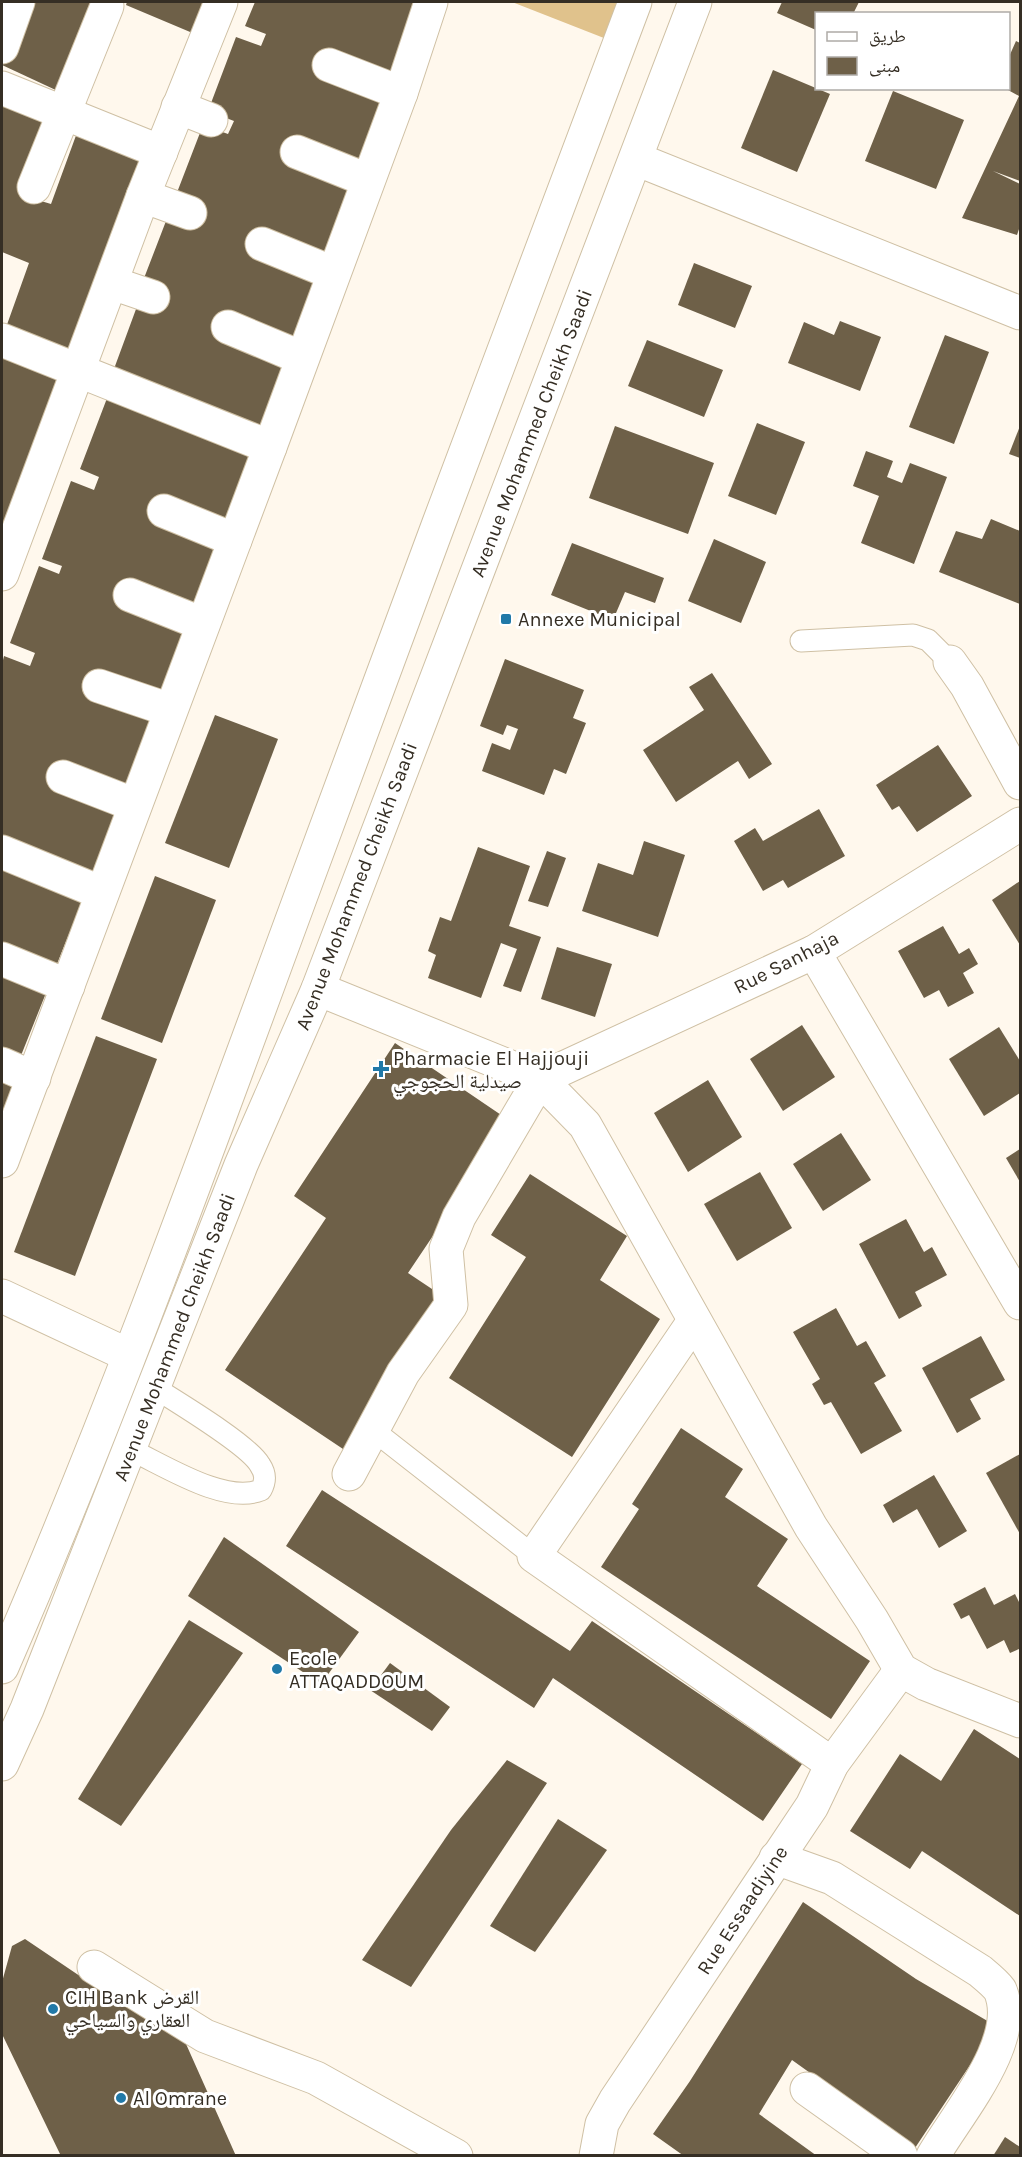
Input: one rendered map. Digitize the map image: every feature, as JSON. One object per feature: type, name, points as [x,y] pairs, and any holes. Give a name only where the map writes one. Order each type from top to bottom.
[{"type":"street","points":[[2,47],[18,2]]},
{"type":"street","points":[[2,1161],[270,447],[400,93],[431,2]]},
{"type":"street","name":"Avenue Mohammed Cheikh Saadi","points":[[2,1667],[38,1583],[185,1210],[493,376],[635,2]]},
{"type":"street","name":"Avenue Mohammed Cheikh Saadi","points":[[2,1764],[27,1709],[131,1450],[241,1165],[318,989],[695,2]]},
{"type":"street","points":[[34,187],[107,6]]},
{"type":"street","points":[[2,574],[178,107],[226,13]]},
{"type":"street","points":[[329,65],[400,93]]},
{"type":"street","points":[[2,88],[161,152]]},
{"type":"street","points":[[178,107],[211,120]]},
{"type":"street","points":[[297,152],[367,180]]},
{"type":"street","points":[[636,159],[1020,312]]},
{"type":"street","points":[[143,196],[190,213]]},
{"type":"street","points":[[262,244],[333,273]]},
{"type":"street","points":[[112,283],[153,297]]},
{"type":"street","points":[[228,327],[302,358]]},
{"type":"street","points":[[2,340],[270,447]]},
{"type":"street","points":[[164,511],[235,540]]},
{"type":"street","points":[[130,595],[203,624]]},
{"type":"street","points":[[950,662],[967,686],[1020,783]]},
{"type":"street","points":[[99,686],[170,710]]},
{"type":"street","points":[[63,777],[135,805]]},
{"type":"street","name":"Rue Sanhaja","points":[[540,1079],[814,952],[1020,824]]},
{"type":"street","points":[[2,852],[102,893]]},
{"type":"street","points":[[814,952],[1020,1303]]},
{"type":"street","points":[[2,958],[68,986]]},
{"type":"street","points":[[318,989],[540,1079],[585,1125],[811,1527],[872,1620],[901,1670],[926,1684],[1020,1721]]},
{"type":"street","points":[[2,1064],[34,1078]]},
{"type":"street","points":[[349,1474],[403,1373],[451,1305],[446,1249],[459,1217],[540,1079]]},
{"type":"street","points":[[2,1296],[128,1355]]},
{"type":"street","points":[[694,1321],[534,1556],[832,1764]]},
{"type":"street","name":"Rue Essaadiyine","points":[[596,2156],[602,2124],[615,2101],[812,1806],[832,1764],[901,1670]]},
{"type":"street","points":[[776,1858],[832,1878],[980,1971],[1000,1990],[1008,2011],[1009,2027],[1004,2050],[933,2156]]},
{"type":"street","points":[[93,1967],[205,2036],[316,2078],[456,2156]]},
{"type":"street","points":[[807,2089],[901,2156]]},
{"type":"lane","points":[[801,641],[914,634],[928,640],[950,662]]},
{"type":"lane","points":[[131,1450],[206,1487],[231,1493],[248,1493],[261,1490],[264,1486],[265,1476],[255,1457],[155,1388]]},
{"type":"lane","points":[[373,1430],[534,1556]]},
{"type":"shaded area","points":[[512,2],[625,2],[609,40]]},
{"type":"building","points":[[27,2],[100,2],[60,92],[2,65]]},
{"type":"building","points":[[127,2],[217,2],[202,37],[126,5]]},
{"type":"building","points":[[255,2],[420,2],[392,97],[353,183],[260,434],[111,377],[139,301],[141,286],[203,125],[228,134],[234,121],[208,111],[236,37],[261,46],[266,34],[245,26]]},
{"type":"building","points":[[782,2],[859,2],[854,12],[815,12],[815,30],[777,13]]},
{"type":"building","points":[[1016,41],[1020,43],[1020,181],[993,171],[1020,184],[1020,226],[1017,235],[962,218],[1019,96],[1008,90],[1010,90],[1010,54]]},
{"type":"building","points":[[773,70],[815,88],[815,90],[830,94],[797,172],[741,148]]},
{"type":"building","points":[[893,91],[964,120],[936,189],[865,161]]},
{"type":"building","points":[[2,104],[50,123],[24,196],[51,204],[78,130],[149,158],[76,361],[4,333],[29,263],[2,252]]},
{"type":"building","points":[[694,263],[752,286],[735,328],[678,305]]},
{"type":"building","points":[[840,321],[881,337],[860,391],[788,363],[804,322],[834,335]]},
{"type":"building","points":[[945,335],[989,352],[954,444],[909,427]]},
{"type":"building","points":[[647,340],[723,370],[704,417],[628,386]]},
{"type":"building","points":[[2,351],[71,376],[2,565]]},
{"type":"building","points":[[109,393],[257,451],[189,625],[160,717],[94,882],[2,846],[2,664],[4,656],[30,666],[35,653],[10,643],[39,566],[59,574],[62,566],[42,559],[71,481],[94,490],[99,477],[80,469]]},
{"type":"building","points":[[757,423],[805,442],[776,515],[728,496]]},
{"type":"building","points":[[615,426],[714,463],[688,534],[589,498]]},
{"type":"building","points":[[1020,426],[1020,458],[1009,454]]},
{"type":"building","points":[[866,451],[893,461],[887,477],[902,483],[910,463],[947,477],[914,564],[861,543],[879,496],[853,486]]},
{"type":"building","points":[[991,519],[1020,531],[1020,604],[939,572],[956,531],[982,539]]},
{"type":"building","points":[[714,539],[766,562],[741,623],[688,601]]},
{"type":"building","points":[[572,543],[664,578],[655,603],[625,592],[613,620],[551,595]]},
{"type":"building","points":[[505,659],[584,690],[573,718],[586,723],[566,774],[554,769],[544,795],[482,771],[492,743],[510,750],[518,729],[507,725],[503,735],[480,726]]},
{"type":"building","points":[[712,673],[772,764],[749,779],[738,761],[676,802],[643,750],[704,710],[689,687]]},
{"type":"building","points":[[215,715],[278,739],[229,868],[165,843]]},
{"type":"building","points":[[938,745],[972,796],[917,832],[899,806],[892,810],[876,785]]},
{"type":"building","points":[[819,809],[845,856],[788,888],[783,880],[763,891],[734,841],[755,828],[763,841]]},
{"type":"building","points":[[644,841],[685,855],[658,937],[582,911],[598,863],[633,875]]},
{"type":"building","points":[[478,847],[530,866],[509,926],[541,937],[521,992],[503,986],[517,949],[501,943],[481,998],[428,978],[436,955],[428,951],[440,917],[451,921]]},
{"type":"building","points":[[547,851],[566,858],[548,907],[528,901]]},
{"type":"building","points":[[2,861],[85,894],[53,974],[2,953]]},
{"type":"building","points":[[155,876],[216,900],[162,1043],[101,1019]]},
{"type":"building","points":[[1020,881],[1020,945],[992,900]]},
{"type":"building","points":[[943,926],[959,954],[969,948],[978,964],[963,973],[974,993],[948,1007],[939,990],[924,998],[898,951]]},
{"type":"building","points":[[557,947],[612,964],[595,1017],[541,999]]},
{"type":"building","points":[[2,964],[50,983],[18,1063],[2,1056]]},
{"type":"building","points":[[802,1025],[835,1077],[783,1111],[750,1059]]},
{"type":"building","points":[[999,1027],[1020,1061],[1020,1093],[984,1116],[949,1059]]},
{"type":"building","points":[[96,1036],[157,1059],[75,1276],[14,1252]]},
{"type":"building","points":[[395,1043],[510,1121],[408,1273],[447,1299],[346,1451],[225,1370],[326,1218],[294,1196]]},
{"type":"building","points":[[2,1071],[16,1077],[2,1113]]},
{"type":"building","points":[[708,1080],[742,1137],[688,1172],[654,1113]]},
{"type":"building","points":[[841,1133],[871,1180],[823,1211],[793,1164]]},
{"type":"building","points":[[1020,1149],[1020,1182],[1006,1158]]},
{"type":"building","points":[[760,1172],[792,1228],[737,1261],[704,1204]]},
{"type":"building","points":[[530,1174],[627,1236],[600,1280],[660,1319],[572,1457],[449,1378],[526,1257],[491,1235]]},
{"type":"building","points":[[906,1219],[924,1252],[932,1247],[947,1275],[915,1292],[922,1306],[899,1319],[859,1244]]},
{"type":"building","points":[[836,1308],[857,1346],[866,1341],[886,1376],[874,1383],[902,1431],[861,1454],[831,1402],[824,1405],[812,1384],[820,1379],[793,1332]]},
{"type":"building","points":[[981,1336],[1005,1380],[970,1399],[981,1419],[957,1433],[922,1368]]},
{"type":"building","points":[[681,1428],[743,1469],[725,1497],[788,1539],[757,1586],[870,1661],[831,1719],[601,1567],[639,1509],[632,1504]]},
{"type":"building","points":[[1020,1454],[1020,1534],[986,1473]]},
{"type":"building","points":[[934,1475],[967,1531],[939,1548],[917,1509],[893,1523],[883,1505]]},
{"type":"building","points":[[322,1490],[570,1651],[592,1621],[802,1764],[763,1821],[553,1678],[534,1708],[286,1546]]},
{"type":"building","points":[[224,1537],[359,1632],[321,1684],[188,1596]]},
{"type":"building","points":[[985,1587],[994,1605],[1015,1594],[1020,1604],[1020,1653],[1019,1649],[1010,1653],[1004,1640],[987,1649],[969,1615],[961,1619],[953,1604]]},
{"type":"building","points":[[189,1620],[243,1653],[121,1826],[78,1799]]},
{"type":"building","points":[[390,1663],[450,1707],[432,1731],[370,1690]]},
{"type":"building","points":[[974,1729],[1020,1759],[1020,1916],[922,1851],[910,1869],[850,1831],[900,1754],[941,1781]]},
{"type":"building","points":[[507,1760],[547,1783],[411,1987],[362,1960],[451,1830]]},
{"type":"building","points":[[558,1819],[607,1850],[535,1952],[490,1926]]},
{"type":"building","points":[[803,1902],[916,1979],[996,2026],[915,2148],[792,2060],[759,2114],[817,2156],[684,2156],[653,2134],[690,2081]]},
{"type":"building","name":"Al Omrane","points":[[25,1939],[108,1995],[182,2035],[236,2156],[61,2156],[2,2034],[2,1982],[12,1946]]},
{"type":"building","points":[[1005,2137],[1020,2147],[1020,2156],[993,2156]]},
{"type":"place","name":"Annexe Municipal","points":[[506,619]]},
{"type":"place","name":"Pharmacie El Hajjouji صيدلية الحجوجي","points":[[381,1069]]},
{"type":"place","name":"Ecole ATTAQADDOUM","points":[[277,1669]]},
{"type":"place","name":"CIH Bank القرض العقاري والسياحي","points":[[53,2009]]},
{"type":"place","name":"Al Omrane","points":[[121,2098]]}]
